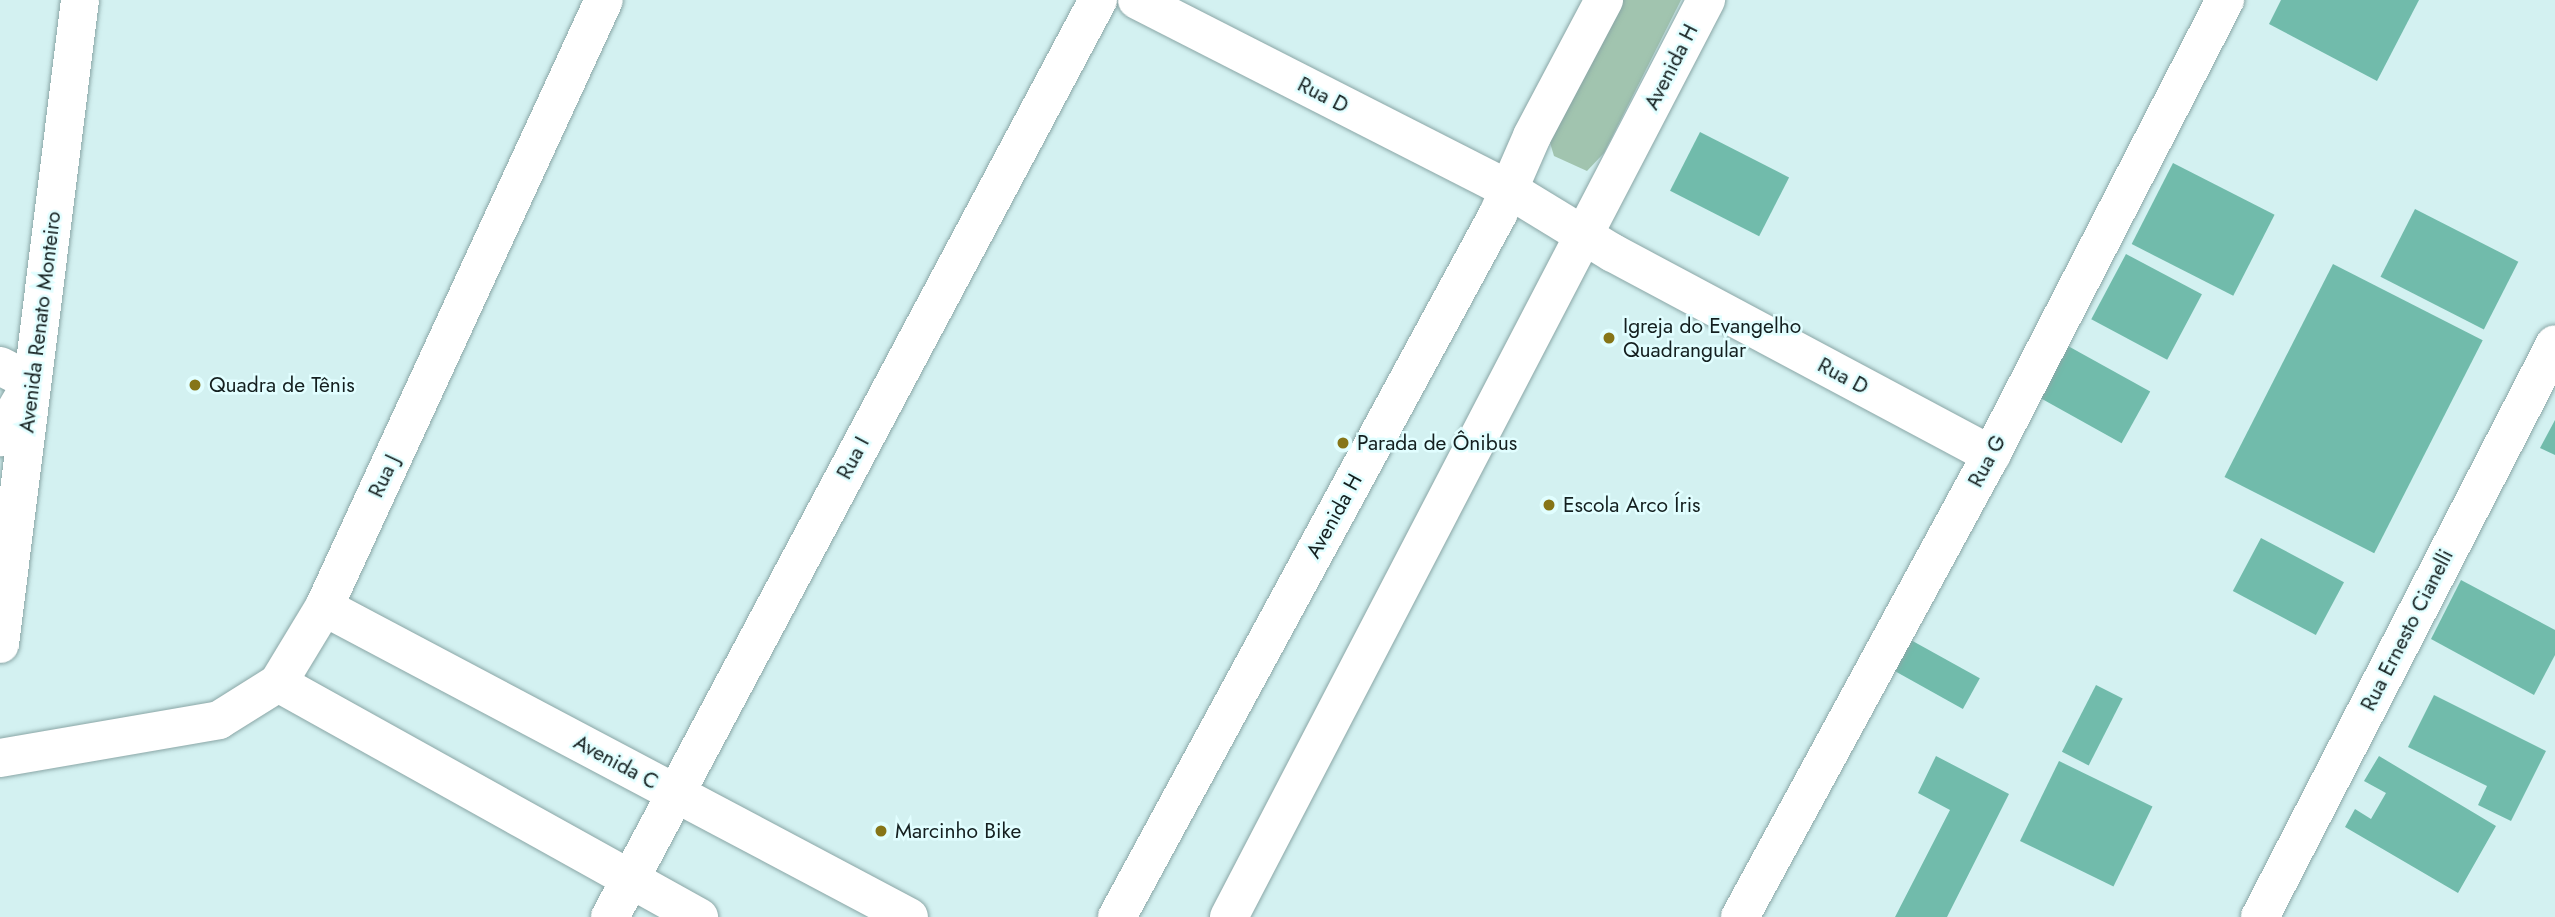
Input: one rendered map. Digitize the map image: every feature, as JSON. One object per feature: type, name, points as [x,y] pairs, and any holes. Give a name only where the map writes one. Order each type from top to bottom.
[{"type":"street","name":"Avenida Renato Monteiro","points":[[0,644],[16,374],[80,0]]},
{"type":"street","name":"Rua J","points":[[0,758],[219,720],[278,683],[324,607],[604,0]]},
{"type":"street","name":"Rua I","points":[[610,917],[626,880],[1098,0]]},
{"type":"street","name":"Rua D","points":[[1137,0],[1508,189],[1586,233],[1613,253],[1991,455]]},
{"type":"street","name":"Avenida H","points":[[1116,917],[1508,189],[1604,0]]},
{"type":"street","name":"Avenida H","points":[[1229,917],[1706,0]]},
{"type":"street","name":"Rua G","points":[[1740,917],[1991,455],[2225,0]]},
{"type":"street","name":"Rua Ernesto Cianelli","points":[[2260,917],[2555,344]]},
{"type":"street","points":[[0,437],[16,374]]},
{"type":"street","name":"Avenida C","points":[[324,607],[909,917]]},
{"type":"street","points":[[278,683],[626,880],[699,917]]},
{"type":"green space","points":[[1618,0],[1681,0],[1604,153],[1587,171],[1554,156],[1548,136]]},
{"type":"building","points":[[2281,0],[2419,0],[2377,81],[2269,24]]},
{"type":"building","points":[[1700,132],[1789,177],[1759,236],[1670,191]]},
{"type":"building","points":[[2173,163],[2275,215],[2233,296],[2132,244]]},
{"type":"building","points":[[2415,209],[2518,262],[2484,329],[2380,277]]},
{"type":"building","points":[[2126,254],[2202,294],[2167,360],[2091,319]]},
{"type":"building","points":[[2333,264],[2483,340],[2374,553],[2224,477]]},
{"type":"building","points":[[2068,346],[2150,392],[2122,443],[2039,398]]},
{"type":"building","points":[[2555,420],[2555,455],[2540,448]]},
{"type":"building","points":[[2261,538],[2344,582],[2316,635],[2233,591]]},
{"type":"building","points":[[2461,580],[2555,630],[2555,655],[2534,695],[2431,639]]},
{"type":"building","points":[[1909,639],[1980,678],[1963,709],[1892,670]]},
{"type":"building","points":[[2096,685],[2123,699],[2089,765],[2062,752]]},
{"type":"building","points":[[2434,695],[2546,751],[2511,821],[2478,805],[2487,786],[2408,747]]},
{"type":"building","points":[[1936,756],[2009,794],[1947,917],[1895,917],[1950,810],[1918,793]]},
{"type":"building","points":[[2379,756],[2496,826],[2458,893],[2345,827],[2355,809],[2371,819],[2386,793],[2364,781]]},
{"type":"building","points":[[2059,761],[2152,807],[2113,887],[2020,841]]},
{"type":"place","name":"Igreja do Evangelho Quadrangular","points":[[1609,338]]},
{"type":"place","name":"Quadra de Tênis","points":[[195,385]]},
{"type":"place","name":"Parada de Ônibus","points":[[1343,443]]},
{"type":"place","name":"Escola Arco Íris","points":[[1549,505]]},
{"type":"place","name":"Marcinho Bike","points":[[881,831]]}]
